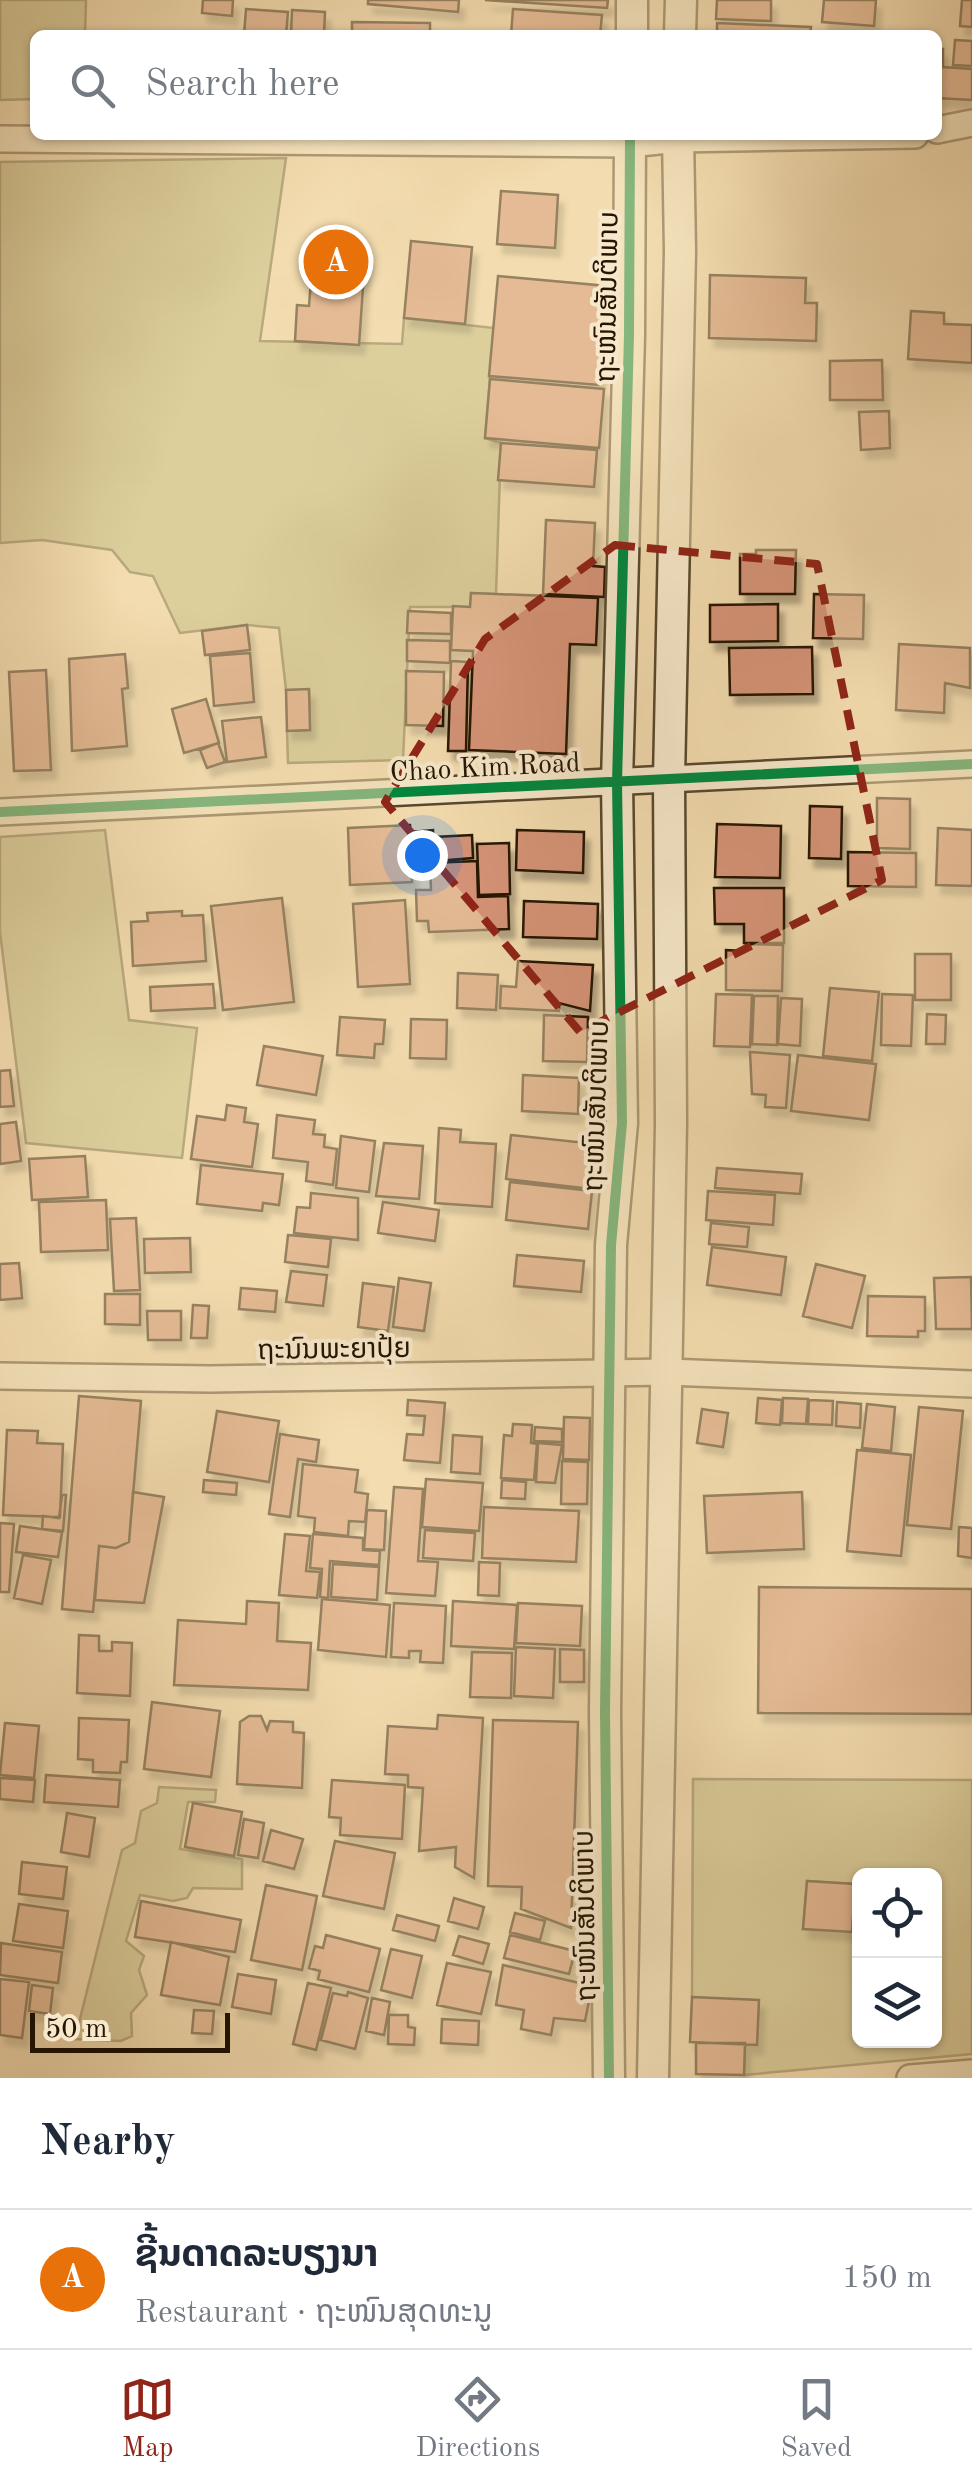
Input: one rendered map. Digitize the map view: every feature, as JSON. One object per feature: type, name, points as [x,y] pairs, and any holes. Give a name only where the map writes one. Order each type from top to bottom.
[{"type":"street","points":[[632,0],[632,30]]},
{"type":"street","points":[[680,30],[681,0]]},
{"type":"street","points":[[942,129],[972,123]]},
{"type":"street","points":[[0,139],[30,139]]},
{"type":"street","name":"ຖະໜົນສັນຕິພາບ","points":[[609,2078],[604,1712],[611,1245],[622,1123],[617,782],[630,140]]},
{"type":"street","points":[[653,2078],[668,1372],[678,140]]},
{"type":"street","name":"Chao Kim Road","points":[[0,812],[972,764]]},
{"type":"street","name":"ຖະນົນພະຍາປຸ້ຍ","points":[[0,1376],[210,1380],[668,1372],[972,1384]]},
{"type":"street","points":[[910,2078],[972,2073]]},
{"type":"highlighted area","points":[[615,545],[817,564],[882,880],[580,1032],[385,802],[485,639]]},
{"type":"shaded area","points":[[0,0],[86,0],[85,30],[30,30],[30,99],[0,100]]},
{"type":"shaded area","points":[[286,158],[260,341],[402,344],[404,318],[494,328],[485,438],[501,443],[496,594],[471,593],[470,607],[410,607],[403,760],[288,763],[287,731],[310,730],[309,690],[286,690],[279,628],[247,625],[180,633],[153,576],[130,572],[112,550],[42,540],[0,543],[0,162]]},
{"type":"shaded area","points":[[105,830],[129,1020],[197,1028],[182,1158],[26,1143],[0,932],[0,837]]},
{"type":"shaded area","points":[[693,1779],[972,1780],[972,2054],[744,2075],[745,2043],[692,1997]]},
{"type":"shaded area","points":[[159,1787],[216,1790],[215,1802],[188,1802],[180,1849],[242,1859],[242,1889],[193,1888],[187,1898],[173,1901],[140,1895],[126,1941],[144,1956],[139,1970],[147,1995],[131,2013],[132,2036],[121,2041],[75,2039],[122,1850],[135,1843],[141,1811],[157,1803]]},
{"type":"building","points":[[203,0],[233,0],[232,16],[202,13]]},
{"type":"building","points":[[368,0],[459,0],[458,12],[368,4]]},
{"type":"building","points":[[485,0],[608,0],[607,8]]},
{"type":"building","points":[[717,0],[771,0],[771,21],[716,19]]},
{"type":"building","points":[[824,0],[876,0],[874,26],[822,22]]},
{"type":"building","points":[[962,0],[972,0],[972,27],[960,26]]},
{"type":"building","points":[[246,9],[288,12],[286,30],[244,30]]},
{"type":"building","points":[[513,9],[602,15],[600,30],[511,30]]},
{"type":"building","points":[[292,10],[325,12],[324,30],[291,30]]},
{"type":"building","points":[[352,22],[430,23],[430,30],[352,30]]},
{"type":"building","points":[[717,23],[811,27],[811,30],[717,30]]},
{"type":"building","points":[[955,40],[972,41],[972,66],[953,65]]},
{"type":"building","points":[[942,49],[943,67],[972,69],[972,100],[942,98]]},
{"type":"building","points":[[501,191],[558,195],[555,248],[497,244]]},
{"type":"building","points":[[411,241],[472,247],[465,324],[404,318]]},
{"type":"building","points":[[313,255],[365,259],[359,345],[295,341],[297,305],[309,306]]},
{"type":"building","points":[[710,275],[806,278],[805,303],[817,303],[816,341],[709,338]]},
{"type":"building","points":[[498,276],[607,286],[599,385],[489,376]]},
{"type":"building","points":[[911,311],[944,313],[944,324],[972,325],[972,363],[908,359]]},
{"type":"building","points":[[882,360],[883,400],[830,400],[830,361]]},
{"type":"building","points":[[490,379],[604,389],[599,448],[485,438]]},
{"type":"building","points":[[889,411],[890,448],[861,450],[859,412]]},
{"type":"building","points":[[501,443],[597,450],[594,487],[498,480]]},
{"type":"building","points":[[546,520],[595,523],[593,566],[605,567],[604,597],[543,594]]},
{"type":"building","points":[[756,550],[796,550],[795,594],[740,594],[740,554],[756,554]]},
{"type":"building","points":[[471,593],[598,598],[596,645],[570,644],[566,754],[469,750],[473,651],[451,650],[453,606],[470,607]]},
{"type":"building","points":[[814,594],[864,595],[863,639],[813,638]]},
{"type":"building","points":[[778,604],[778,641],[710,642],[710,605]]},
{"type":"building","points":[[408,611],[451,613],[451,634],[407,633]]},
{"type":"building","points":[[247,625],[250,650],[205,655],[202,631]]},
{"type":"building","points":[[407,640],[450,641],[450,663],[407,661]]},
{"type":"building","points":[[899,644],[970,648],[970,688],[945,683],[944,713],[896,710]]},
{"type":"building","points":[[812,647],[813,694],[730,695],[729,648]]},
{"type":"building","points":[[250,653],[254,702],[214,706],[210,656]]},
{"type":"building","points":[[125,654],[128,688],[122,689],[127,746],[72,751],[69,659]]},
{"type":"building","points":[[451,661],[468,662],[466,751],[448,751]]},
{"type":"building","points":[[46,670],[51,770],[14,771],[9,672]]},
{"type":"building","points":[[406,671],[444,672],[443,726],[406,725]]},
{"type":"building","points":[[309,689],[310,730],[287,731],[286,690]]},
{"type":"building","points":[[206,699],[219,743],[184,753],[172,709]]},
{"type":"building","points":[[261,717],[266,757],[227,762],[222,721]]},
{"type":"building","points":[[218,743],[225,762],[207,768],[200,750]]},
{"type":"building","points":[[877,798],[910,799],[910,849],[877,848]]},
{"type":"building","points":[[810,806],[842,807],[841,859],[809,858]]},
{"type":"building","points":[[717,824],[781,826],[780,878],[715,877]]},
{"type":"building","points":[[410,825],[412,882],[350,885],[348,828]]},
{"type":"building","points":[[938,828],[972,830],[972,886],[936,885]]},
{"type":"building","points":[[433,830],[434,860],[413,861],[411,832]]},
{"type":"building","points":[[517,830],[584,832],[583,873],[516,870]]},
{"type":"building","points":[[472,835],[473,858],[436,861],[434,837]]},
{"type":"building","points":[[509,843],[510,894],[479,895],[477,844]]},
{"type":"building","points":[[848,852],[916,853],[916,887],[848,886]]},
{"type":"building","points":[[477,861],[478,897],[508,896],[509,929],[429,932],[428,921],[417,921],[416,890],[431,890],[430,863]]},
{"type":"building","points":[[714,888],[784,888],[784,943],[744,943],[744,924],[715,924]]},
{"type":"building","points":[[282,898],[294,1002],[223,1010],[211,906]]},
{"type":"building","points":[[405,900],[410,984],[358,987],[353,904]]},
{"type":"building","points":[[524,901],[598,904],[597,939],[523,937]]},
{"type":"building","points":[[182,911],[182,916],[203,915],[206,961],[133,966],[131,922],[148,921],[147,913]]},
{"type":"building","points":[[746,944],[783,945],[782,991],[726,990],[726,950],[746,951]]},
{"type":"building","points":[[915,954],[951,954],[951,1000],[915,1000]]},
{"type":"building","points":[[518,961],[593,965],[590,1011],[559,1003],[559,1011],[500,1008],[501,986],[516,987]]},
{"type":"building","points":[[458,973],[498,975],[496,1010],[457,1008]]},
{"type":"building","points":[[213,984],[215,1008],[151,1011],[150,987]]},
{"type":"building","points":[[830,988],[879,992],[872,1061],[823,1056]]},
{"type":"building","points":[[716,994],[752,995],[750,1047],[714,1046]]},
{"type":"building","points":[[882,994],[913,995],[911,1046],[881,1045]]},
{"type":"building","points":[[754,996],[778,996],[777,1045],[752,1044]]},
{"type":"building","points":[[781,998],[802,999],[800,1046],[778,1044]]},
{"type":"building","points":[[927,1014],[946,1015],[945,1044],[926,1044]]},
{"type":"building","points":[[544,1015],[588,1017],[587,1062],[543,1061]]},
{"type":"building","points":[[340,1017],[385,1020],[383,1044],[375,1044],[374,1058],[337,1055]]},
{"type":"building","points":[[411,1019],[447,1020],[446,1059],[410,1058]]},
{"type":"building","points":[[264,1046],[323,1056],[316,1095],[257,1085]]},
{"type":"building","points":[[750,1052],[790,1055],[786,1108],[765,1107],[766,1095],[752,1094]]},
{"type":"building","points":[[798,1055],[876,1064],[869,1120],[791,1111]]},
{"type":"building","points":[[10,1070],[14,1106],[0,1107],[0,1071]]},
{"type":"building","points":[[523,1075],[579,1078],[578,1114],[522,1111]]},
{"type":"building","points":[[227,1105],[246,1108],[244,1122],[258,1124],[252,1167],[191,1159],[197,1116],[225,1120]]},
{"type":"building","points":[[277,1115],[315,1120],[313,1134],[325,1135],[324,1147],[337,1149],[333,1185],[306,1181],[308,1162],[273,1158]]},
{"type":"building","points":[[16,1122],[21,1161],[0,1164],[0,1124]]},
{"type":"building","points":[[439,1128],[461,1130],[460,1142],[496,1144],[492,1207],[435,1203]]},
{"type":"building","points":[[511,1135],[596,1144],[591,1189],[506,1179]]},
{"type":"building","points":[[341,1136],[375,1141],[369,1192],[336,1188]]},
{"type":"building","points":[[384,1143],[423,1146],[419,1199],[376,1196]]},
{"type":"building","points":[[85,1156],[88,1197],[32,1200],[29,1159]]},
{"type":"building","points":[[201,1165],[283,1174],[279,1205],[263,1203],[262,1211],[197,1204]]},
{"type":"building","points":[[717,1168],[802,1174],[800,1194],[715,1188]]},
{"type":"building","points":[[510,1182],[592,1191],[588,1229],[506,1220]]},
{"type":"building","points":[[708,1191],[775,1195],[773,1225],[706,1220]]},
{"type":"building","points":[[311,1193],[358,1198],[358,1240],[294,1233],[297,1207],[310,1208]]},
{"type":"building","points":[[106,1200],[108,1250],[41,1252],[39,1202]]},
{"type":"building","points":[[383,1202],[439,1210],[435,1241],[378,1233]]},
{"type":"building","points":[[136,1218],[140,1290],[114,1291],[110,1219]]},
{"type":"building","points":[[711,1223],[749,1227],[747,1247],[709,1244]]},
{"type":"building","points":[[288,1235],[331,1239],[328,1267],[285,1262]]},
{"type":"building","points":[[190,1238],[191,1272],[145,1273],[144,1239]]},
{"type":"building","points":[[712,1247],[786,1257],[781,1295],[707,1285]]},
{"type":"building","points":[[517,1255],[584,1261],[581,1292],[514,1286]]},
{"type":"building","points":[[19,1263],[22,1298],[0,1300],[0,1264]]},
{"type":"building","points":[[816,1264],[865,1276],[852,1328],[803,1316]]},
{"type":"building","points":[[291,1271],[327,1275],[323,1306],[286,1302]]},
{"type":"building","points":[[971,1277],[972,1329],[936,1329],[934,1278]]},
{"type":"building","points":[[399,1278],[431,1283],[424,1331],[393,1327]]},
{"type":"building","points":[[363,1283],[394,1287],[388,1331],[358,1327]]},
{"type":"building","points":[[241,1288],[277,1291],[275,1312],[239,1309]]},
{"type":"building","points":[[105,1294],[140,1294],[140,1325],[105,1324]]},
{"type":"building","points":[[868,1296],[925,1297],[925,1331],[918,1331],[918,1337],[867,1336]]},
{"type":"building","points":[[193,1305],[209,1306],[207,1338],[191,1338]]},
{"type":"building","points":[[147,1311],[181,1311],[181,1340],[148,1340]]},
{"type":"building","points":[[79,1396],[141,1401],[129,1542],[116,1548],[99,1546],[93,1612],[62,1609]]},
{"type":"building","points":[[758,1398],[782,1400],[780,1425],[756,1423]]},
{"type":"building","points":[[783,1398],[808,1399],[806,1424],[782,1423]]},
{"type":"building","points":[[408,1400],[445,1403],[440,1463],[404,1460],[407,1434],[423,1435],[425,1416],[407,1415]]},
{"type":"building","points":[[809,1400],[833,1401],[832,1425],[808,1424]]},
{"type":"building","points":[[837,1402],[861,1404],[860,1428],[836,1426]]},
{"type":"building","points":[[867,1404],[895,1407],[891,1451],[862,1448]]},
{"type":"building","points":[[919,1407],[963,1411],[951,1529],[907,1525]]},
{"type":"building","points":[[702,1409],[728,1413],[723,1447],[697,1443]]},
{"type":"building","points":[[217,1411],[279,1421],[269,1482],[207,1472]]},
{"type":"building","points":[[564,1417],[590,1418],[589,1460],[563,1459]]},
{"type":"building","points":[[513,1424],[532,1425],[531,1443],[537,1444],[534,1480],[501,1478],[504,1435],[512,1436]]},
{"type":"building","points":[[535,1427],[562,1429],[562,1442],[534,1441]]},
{"type":"building","points":[[7,1430],[38,1431],[37,1443],[63,1444],[60,1517],[3,1515]]},
{"type":"building","points":[[280,1434],[319,1440],[316,1462],[298,1459],[290,1517],[269,1514]]},
{"type":"building","points":[[453,1435],[482,1437],[480,1474],[451,1472]]},
{"type":"building","points":[[538,1443],[562,1445],[555,1483],[536,1482]]},
{"type":"building","points":[[857,1450],[911,1455],[901,1556],[847,1551]]},
{"type":"building","points":[[562,1461],[588,1462],[587,1504],[561,1504]]},
{"type":"building","points":[[303,1464],[358,1470],[355,1492],[368,1494],[365,1522],[349,1521],[348,1536],[314,1532],[315,1518],[298,1516]]},
{"type":"building","points":[[426,1479],[483,1483],[479,1531],[422,1527]]},
{"type":"building","points":[[204,1480],[237,1483],[236,1495],[203,1492]]},
{"type":"building","points":[[502,1480],[526,1482],[525,1499],[501,1498]]},
{"type":"building","points":[[394,1487],[423,1489],[418,1561],[438,1562],[435,1596],[386,1593]]},
{"type":"building","points":[[133,1492],[164,1497],[144,1603],[95,1600],[99,1546],[116,1548],[129,1542]]},
{"type":"building","points":[[802,1492],[804,1549],[707,1553],[704,1496]]},
{"type":"building","points":[[62,1495],[66,1495],[63,1531],[42,1529],[43,1516],[59,1518]]},
{"type":"building","points":[[484,1507],[579,1511],[576,1562],[482,1558]]},
{"type":"building","points":[[367,1510],[386,1511],[384,1550],[364,1549]]},
{"type":"building","points":[[0,1523],[14,1524],[9,1592],[0,1592]]},
{"type":"building","points":[[20,1526],[62,1532],[58,1557],[16,1552]]},
{"type":"building","points":[[959,1527],[972,1528],[972,1558],[958,1556]]},
{"type":"building","points":[[425,1530],[475,1533],[473,1561],[423,1558]]},
{"type":"building","points":[[285,1534],[310,1536],[306,1571],[320,1572],[317,1598],[279,1595]]},
{"type":"building","points":[[313,1534],[363,1538],[363,1550],[380,1551],[379,1565],[330,1561],[328,1598],[320,1597],[322,1569],[310,1568]]},
{"type":"building","points":[[23,1555],[51,1560],[42,1604],[14,1598]]},
{"type":"building","points":[[479,1562],[500,1563],[499,1596],[478,1595]]},
{"type":"building","points":[[333,1564],[379,1567],[377,1600],[331,1597]]},
{"type":"building","points":[[759,1587],[972,1589],[972,1714],[758,1713]]},
{"type":"building","points":[[322,1599],[390,1605],[386,1657],[318,1650]]},
{"type":"building","points":[[247,1601],[279,1603],[277,1641],[311,1643],[308,1690],[174,1685],[178,1620],[246,1624]]},
{"type":"building","points":[[453,1601],[517,1605],[514,1649],[451,1646]]},
{"type":"building","points":[[394,1603],[446,1606],[443,1663],[420,1662],[421,1651],[409,1651],[409,1658],[391,1657]]},
{"type":"building","points":[[518,1603],[582,1606],[580,1646],[516,1643]]},
{"type":"building","points":[[79,1635],[99,1636],[99,1651],[112,1651],[112,1642],[132,1643],[130,1696],[77,1693]]},
{"type":"building","points":[[516,1647],[555,1649],[553,1698],[514,1696]]},
{"type":"building","points":[[560,1649],[584,1650],[584,1682],[560,1682]]},
{"type":"building","points":[[472,1652],[512,1653],[511,1698],[470,1697]]},
{"type":"building","points":[[152,1702],[220,1711],[211,1777],[144,1769]]},
{"type":"building","points":[[438,1715],[483,1718],[474,1878],[455,1867],[456,1847],[419,1851],[423,1788],[408,1787],[408,1775],[385,1774],[388,1726],[437,1729]]},
{"type":"building","points":[[249,1716],[261,1716],[267,1730],[270,1721],[293,1722],[293,1732],[304,1733],[302,1788],[237,1784],[240,1722]]},
{"type":"building","points":[[79,1718],[129,1720],[127,1762],[121,1762],[120,1773],[93,1772],[93,1760],[78,1759]]},
{"type":"building","points":[[493,1720],[578,1722],[571,1928],[521,1909],[522,1887],[488,1886]]},
{"type":"building","points":[[5,1723],[39,1726],[34,1778],[0,1775]]},
{"type":"building","points":[[46,1775],[120,1780],[118,1807],[44,1802]]},
{"type":"building","points":[[0,1778],[35,1780],[33,1802],[0,1799]]},
{"type":"building","points":[[332,1780],[405,1785],[402,1839],[340,1835],[341,1818],[329,1817]]},
{"type":"building","points":[[193,1803],[242,1812],[234,1856],[185,1847]]},
{"type":"building","points":[[67,1813],[95,1818],[89,1857],[61,1852]]},
{"type":"building","points":[[244,1819],[264,1823],[258,1858],[238,1855]]},
{"type":"building","points":[[271,1830],[303,1839],[294,1869],[263,1861]]},
{"type":"building","points":[[335,1841],[395,1853],[384,1909],[323,1896]]},
{"type":"building","points":[[22,1862],[67,1867],[63,1899],[19,1894]]},
{"type":"building","points":[[807,1881],[852,1884],[852,1932],[803,1929]]},
{"type":"building","points":[[266,1885],[317,1896],[302,1970],[251,1960]]},
{"type":"building","points":[[454,1898],[484,1907],[478,1929],[448,1921]]},
{"type":"building","points":[[141,1901],[241,1920],[235,1952],[135,1937]]},
{"type":"building","points":[[19,1904],[68,1911],[63,1948],[13,1941]]},
{"type":"building","points":[[515,1913],[545,1921],[540,1940],[510,1932]]},
{"type":"building","points":[[397,1915],[439,1926],[435,1941],[393,1930]]},
{"type":"building","points":[[326,1935],[380,1949],[369,1992],[318,1979],[320,1971],[309,1968],[315,1946],[323,1948]]},
{"type":"building","points":[[510,1935],[575,1951],[569,1974],[504,1958]]},
{"type":"building","points":[[459,1936],[489,1944],[483,1964],[453,1955]]},
{"type":"building","points":[[171,1942],[229,1957],[220,2005],[161,1995]]},
{"type":"building","points":[[1,1943],[62,1952],[58,1983],[0,1975]]},
{"type":"building","points":[[391,1949],[422,1956],[412,1998],[381,1990]]},
{"type":"building","points":[[447,1963],[491,1972],[481,2014],[437,2005]]},
{"type":"building","points":[[503,1965],[592,1986],[585,2021],[554,2018],[551,2035],[521,2029],[524,2010],[496,2005]]},
{"type":"building","points":[[238,1974],[276,1980],[271,2014],[232,2007]]},
{"type":"building","points":[[0,1979],[29,1982],[22,2038],[0,2035]]},
{"type":"building","points":[[308,1983],[331,1988],[316,2050],[293,2044]]},
{"type":"building","points":[[32,1985],[53,1988],[50,2014],[29,2011]]},
{"type":"building","points":[[348,1992],[368,1998],[355,2049],[321,2040],[333,1993],[347,1996]]},
{"type":"building","points":[[692,1997],[759,2000],[757,2045],[690,2042]]},
{"type":"building","points":[[372,1998],[390,2002],[384,2035],[366,2031]]},
{"type":"building","points":[[194,2010],[214,2011],[212,2034],[192,2033]]},
{"type":"building","points":[[389,2015],[408,2015],[408,2027],[415,2028],[414,2045],[388,2044]]},
{"type":"building","points":[[442,2019],[479,2021],[478,2045],[441,2043]]},
{"type":"building","points":[[696,2043],[745,2043],[744,2075],[696,2074]]},
{"type":"cycle path","points":[[609,2078],[605,1712],[611,1245],[622,1123],[617,782],[630,140]]},
{"type":"cycle path","points":[[0,812],[972,764]]},
{"type":"place","name":"ຊີ້ນດາດລະບຽງນາ","points":[[336,262]]}]
